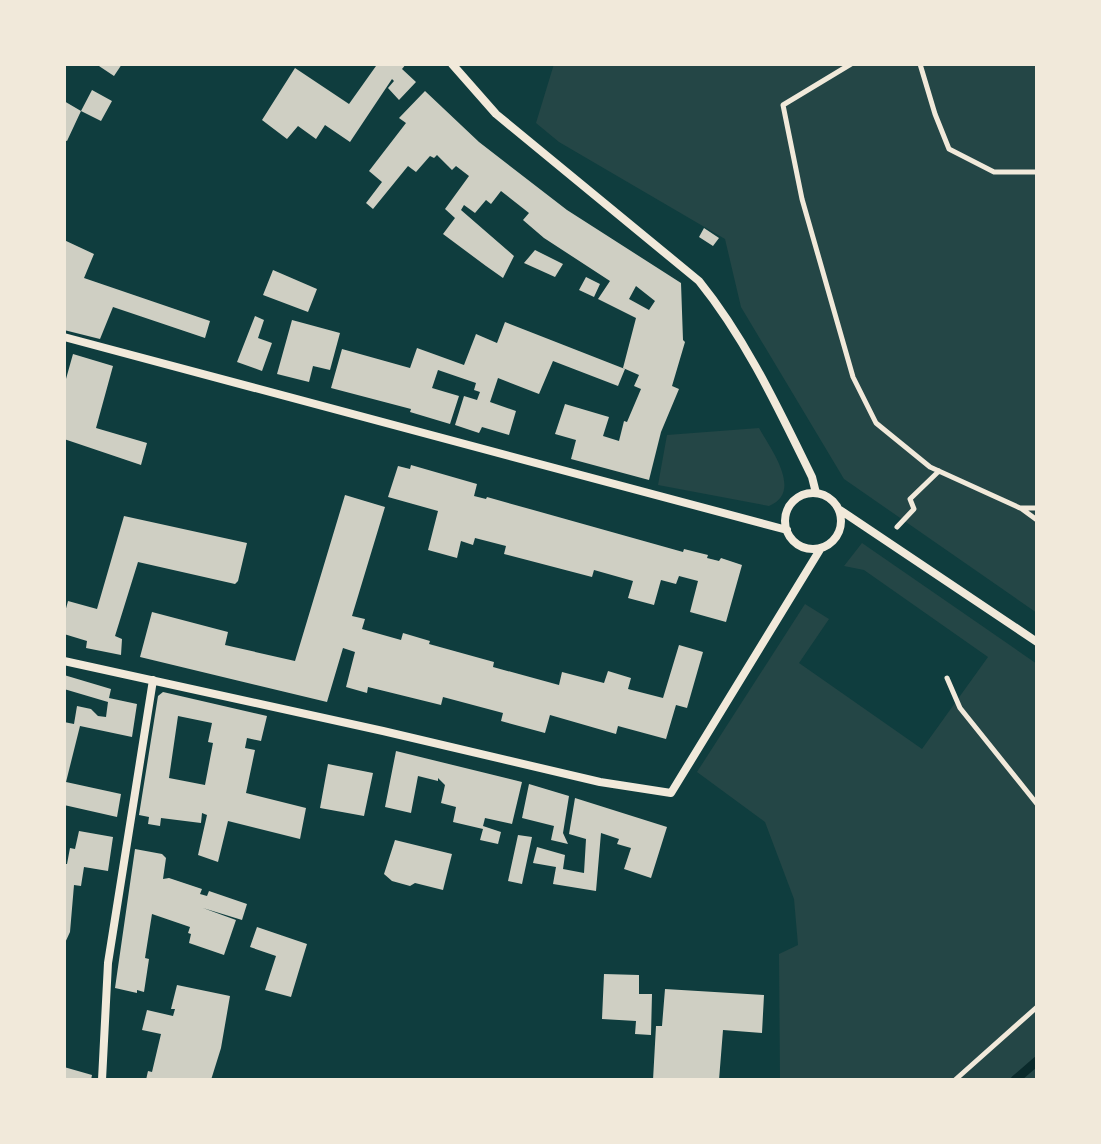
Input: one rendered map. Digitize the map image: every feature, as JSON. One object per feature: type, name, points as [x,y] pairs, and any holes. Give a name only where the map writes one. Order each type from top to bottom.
[{"type":"street","points":[[452,64],[496,114],[699,281],[718,304],[759,376],[812,477],[816,493]]},
{"type":"street","points":[[64,337],[787,530]]},
{"type":"street","points":[[821,548],[804,547],[787,530],[787,512],[792,503],[807,493],[830,499],[840,510],[1037,642]]},
{"type":"street","points":[[64,661],[600,782],[671,793],[821,548],[836,537],[840,510]]},
{"type":"street","points":[[102,1080],[108,963],[153,680]]},
{"type":"path","points":[[851,64],[783,105],[802,199],[853,377],[876,423],[903,447],[939,471],[1020,508],[1037,520]]},
{"type":"path","points":[[920,64],[949,149],[994,172],[1037,172]]},
{"type":"path","points":[[885,539],[914,509],[910,499],[939,471]]},
{"type":"path","points":[[1020,508],[1037,508]]},
{"type":"path","points":[[947,678],[960,708],[1037,804]]},
{"type":"path","points":[[955,1080],[1037,1007]]},
{"type":"shaded area","points":[[554,64],[1037,64],[1037,613],[844,479],[741,307],[725,239],[559,142],[536,123]]},
{"type":"shaded area","points":[[759,428],[784,480],[784,491],[769,506],[658,485],[667,435]]},
{"type":"shaded area","points":[[862,543],[1037,664],[1037,1080],[780,1080],[779,954],[798,945],[794,899],[765,822],[697,772],[805,604],[829,619],[799,663],[922,749],[988,657],[864,570],[844,566]]},
{"type":"building","points":[[122,64],[114,76],[99,66]]},
{"type":"building","points":[[373,64],[406,64],[402,69],[416,82],[399,100],[388,88],[394,81],[392,79],[350,142],[325,125],[316,139],[298,126],[287,139],[262,120],[295,68],[349,104],[376,66]]},
{"type":"building","points":[[92,90],[112,101],[101,121],[81,111]]},
{"type":"building","points":[[425,91],[479,142],[567,210],[681,283],[685,342],[672,386],[679,389],[661,432],[649,480],[571,459],[576,440],[555,434],[565,404],[609,417],[603,436],[619,441],[624,421],[627,422],[641,389],[634,386],[639,375],[623,368],[636,318],[598,299],[610,281],[544,238],[523,220],[529,213],[501,191],[491,204],[486,200],[475,213],[464,205],[461,210],[514,256],[503,278],[443,234],[455,218],[445,209],[469,176],[456,166],[452,170],[437,155],[434,158],[430,156],[416,172],[408,166],[373,209],[366,203],[382,182],[369,171],[406,123],[399,118]],"holes":[[[636,286],[655,301],[649,310],[629,299]]]},
{"type":"building","points":[[64,101],[81,111],[67,141],[64,140]]},
{"type":"building","points":[[704,228],[719,238],[713,246],[699,237]]},
{"type":"building","points":[[64,240],[94,254],[84,278],[210,321],[205,338],[113,307],[100,339],[64,330]]},
{"type":"building","points":[[535,250],[563,264],[555,277],[524,263]]},
{"type":"building","points":[[273,270],[317,289],[308,312],[263,295]]},
{"type":"building","points":[[586,277],[600,284],[594,297],[579,290]]},
{"type":"building","points":[[255,316],[264,320],[258,338],[272,343],[262,371],[237,362]]},
{"type":"building","points":[[292,320],[340,333],[330,370],[313,366],[309,382],[277,374]]},
{"type":"building","points":[[505,322],[625,369],[618,386],[553,361],[539,394],[498,378],[490,402],[516,411],[509,435],[482,427],[479,433],[455,425],[464,396],[477,400],[480,392],[474,390],[476,383],[438,370],[432,388],[459,396],[450,424],[410,412],[411,409],[331,388],[342,349],[410,368],[417,348],[464,365],[476,334],[497,343]]},
{"type":"building","points":[[73,354],[113,366],[96,428],[147,443],[141,465],[64,439],[64,386]]},
{"type":"building","points":[[411,465],[477,484],[474,496],[742,565],[726,622],[690,612],[698,581],[679,576],[676,584],[661,580],[654,605],[628,598],[633,581],[594,570],[592,577],[504,554],[506,546],[475,538],[473,545],[461,541],[457,558],[428,550],[438,511],[388,497],[398,466],[410,469]]},
{"type":"building","points":[[345,495],[385,507],[352,616],[365,619],[362,629],[401,640],[403,633],[430,641],[429,644],[494,662],[493,667],[559,685],[562,672],[604,683],[608,671],[631,678],[628,689],[663,698],[679,645],[703,652],[687,708],[676,705],[666,739],[618,726],[616,734],[550,715],[545,733],[501,721],[503,713],[443,697],[441,705],[368,687],[367,693],[346,687],[355,652],[343,648],[327,702],[140,657],[152,612],[228,632],[225,645],[295,661]]},
{"type":"building","points":[[124,516],[247,543],[235,584],[138,562],[115,636],[122,639],[121,655],[86,648],[87,641],[64,634],[64,616],[68,601],[97,609]]},
{"type":"building","points":[[64,675],[111,689],[109,698],[137,704],[132,737],[80,726],[66,782],[121,794],[117,817],[64,805],[64,722],[74,724],[77,706],[106,717],[108,702],[64,689]]},
{"type":"building","points":[[163,692],[267,716],[261,741],[247,738],[245,748],[255,750],[246,793],[306,808],[300,839],[228,821],[218,862],[198,855],[207,815],[202,813],[201,823],[161,818],[160,826],[148,824],[149,817],[139,815],[158,696]],"holes":[[[178,716],[212,723],[208,742],[213,743],[205,785],[169,778]]]},
{"type":"building","points":[[396,751],[522,782],[512,824],[485,818],[483,826],[501,832],[498,844],[480,840],[483,829],[453,822],[456,807],[441,803],[445,785],[438,778],[438,781],[418,776],[411,813],[385,807]]},
{"type":"building","points":[[328,764],[373,773],[364,816],[320,808]]},
{"type":"building","points":[[529,784],[569,796],[563,833],[568,844],[551,840],[554,826],[522,818]]},
{"type":"building","points":[[575,798],[667,827],[651,878],[624,869],[631,848],[617,844],[619,839],[601,833],[596,891],[553,884],[556,867],[533,863],[537,847],[565,855],[563,869],[584,873],[586,839],[569,834]]},
{"type":"building","points":[[79,831],[113,837],[108,871],[84,867],[81,886],[74,885],[70,932],[64,945],[64,864],[67,864],[70,848],[75,849]]},
{"type":"building","points":[[518,835],[532,837],[522,884],[508,881]]},
{"type":"building","points":[[395,840],[452,854],[443,890],[415,883],[410,886],[392,881],[384,874]]},
{"type":"building","points":[[135,849],[162,854],[166,858],[163,879],[169,878],[202,889],[200,894],[207,896],[209,891],[247,904],[242,920],[203,908],[236,920],[224,955],[189,943],[190,927],[152,914],[145,958],[149,959],[144,992],[137,990],[137,993],[115,988]]},
{"type":"building","points":[[257,927],[307,944],[291,997],[265,990],[276,956],[250,947]]},
{"type":"building","points":[[604,974],[639,975],[639,994],[652,994],[651,1035],[635,1034],[636,1021],[602,1019]]},
{"type":"building","points":[[177,985],[230,996],[221,1048],[211,1080],[146,1080],[148,1071],[152,1072],[161,1034],[142,1030],[147,1010],[173,1016],[175,1009],[171,1009]]},
{"type":"building","points":[[665,989],[764,995],[762,1033],[723,1030],[719,1080],[653,1080],[656,1026],[662,1026]]},
{"type":"building","points":[[64,1067],[92,1075],[91,1080],[64,1080]]},
{"type":"waterway","points":[[1015,1080],[1037,1061]]}]
